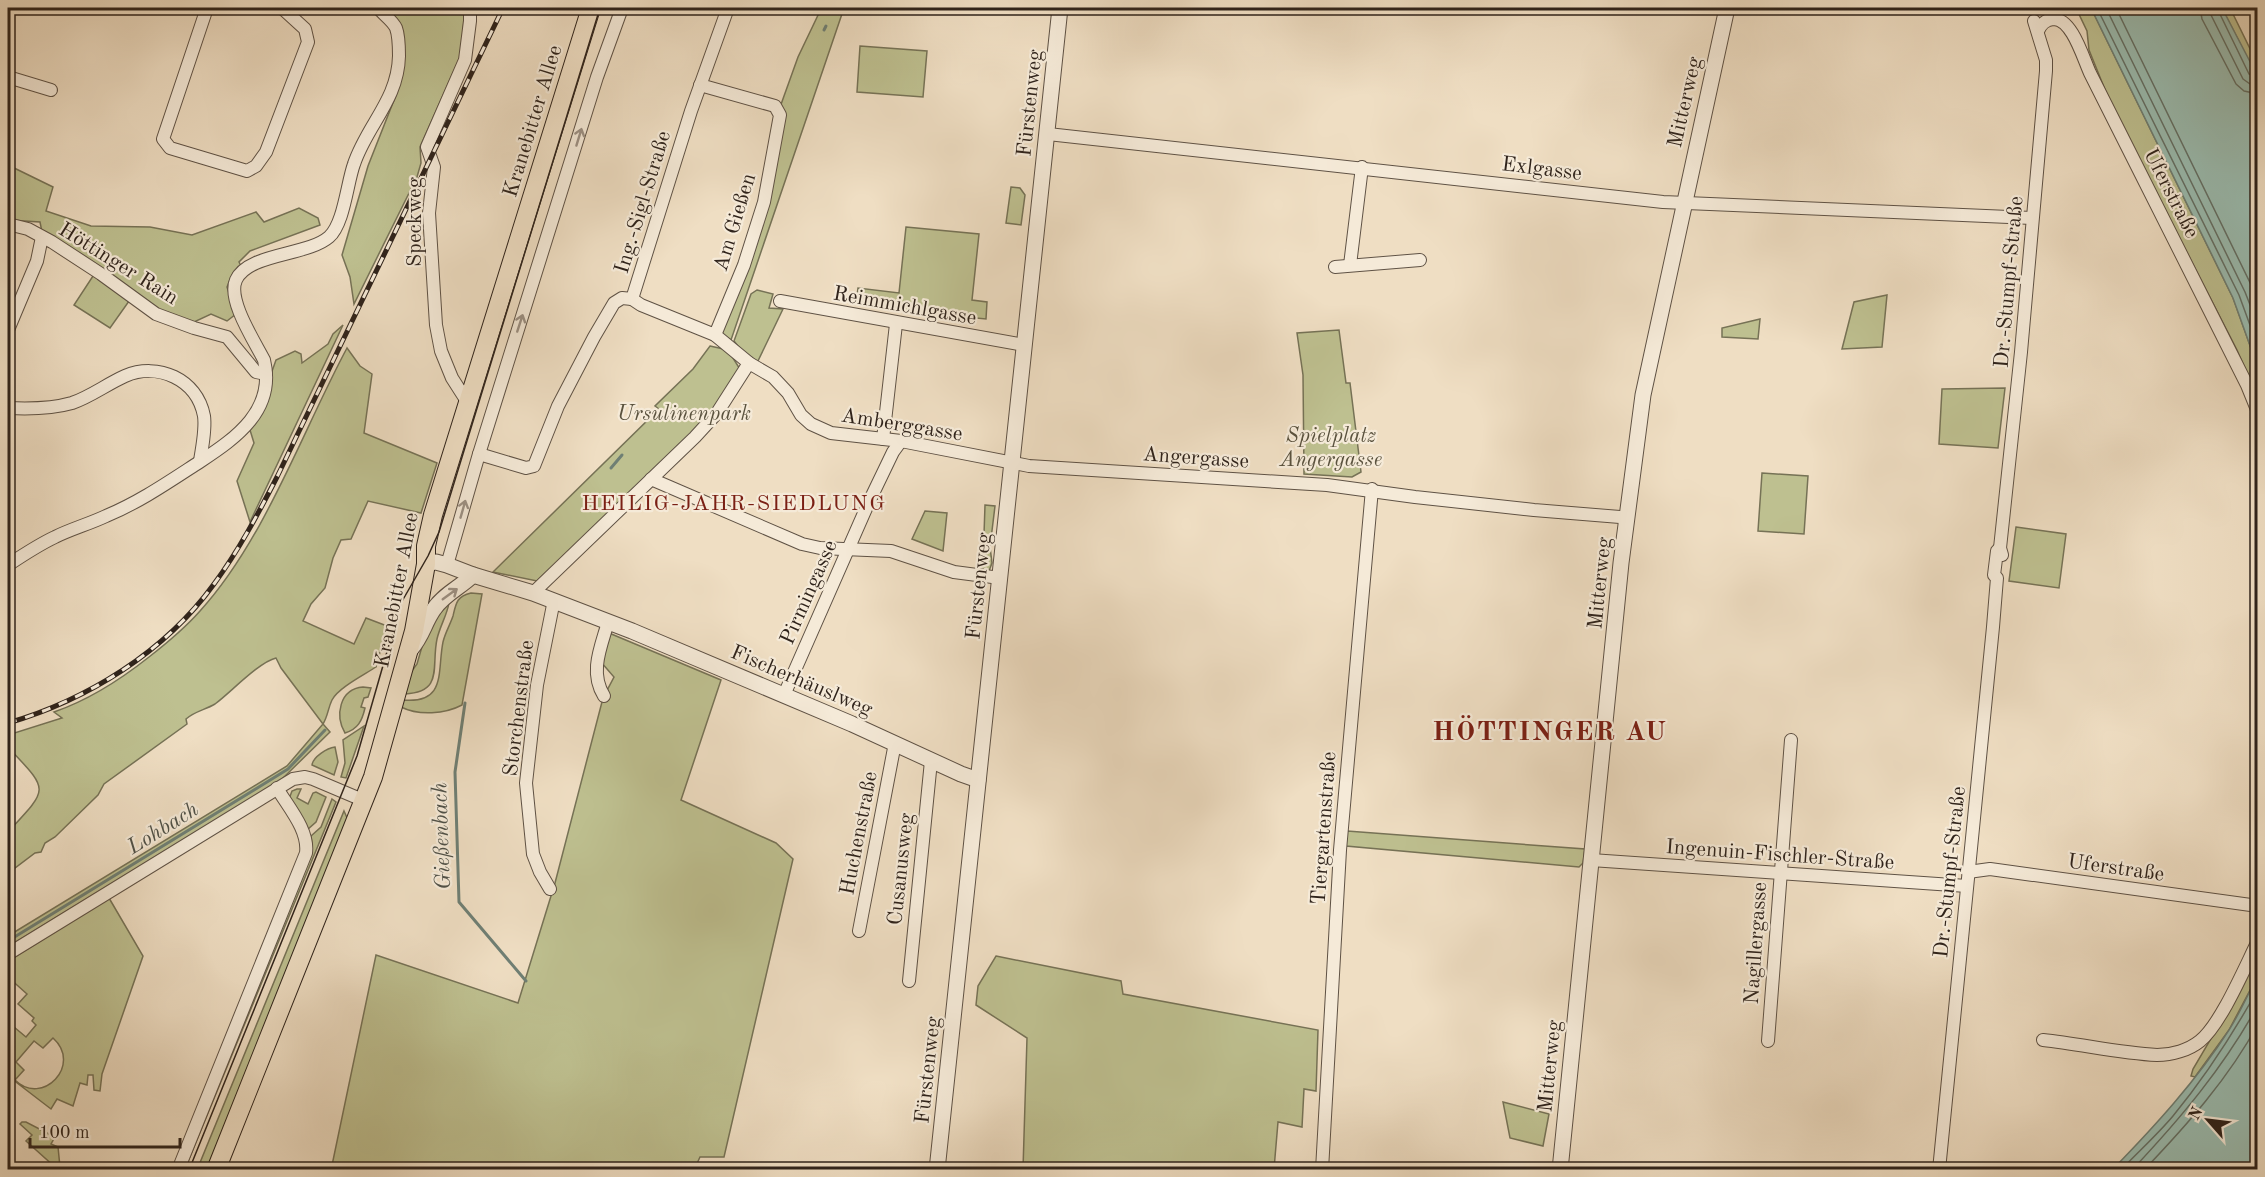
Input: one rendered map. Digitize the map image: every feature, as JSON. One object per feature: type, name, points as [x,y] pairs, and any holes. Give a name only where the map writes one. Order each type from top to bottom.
[{"type":"main road","name":"Kranebitter Allee","points":[[216,1170],[365,801],[409,652],[433,515],[591,8]]},
{"type":"street","points":[[207,8],[163,139],[170,148],[242,171],[256,166],[266,152],[308,42],[304,29],[282,8]]},
{"type":"street","points":[[8,565],[58,536],[106,516],[159,489],[235,438],[248,425],[262,397],[266,374],[264,360],[235,301],[235,284],[247,267],[322,242],[335,230],[356,158],[386,106],[397,73],[399,47],[396,28],[378,8]]},
{"type":"street","name":"Speckweg","points":[[468,403],[452,378],[441,351],[436,325],[429,213],[434,167],[427,147],[465,60],[470,8]]},
{"type":"street","points":[[447,565],[479,454],[597,77],[622,8]]},
{"type":"street","name":"Ing.-Sigl-Straße","points":[[479,454],[528,468],[534,466],[558,406],[594,337],[614,303],[622,298],[632,298],[700,85],[728,8]]},
{"type":"street","name":"Fürstenweg","points":[[937,1170],[1060,8]]},
{"type":"street","name":"Mitterweg","points":[[1560,1170],[1642,395],[1726,8]]},
{"type":"street","name":"Uferstraße","points":[[2036,26],[2052,19],[2068,25],[2247,385],[2258,412]]},
{"type":"street","name":"Dr.-Stumpf-Straße","points":[[1939,1170],[1997,579],[2000,576],[2003,552],[2000,548],[2022,344],[2046,71],[2046,60],[2036,26]]},
{"type":"street","points":[[8,77],[51,90]]},
{"type":"street","name":"Am Gießen","points":[[700,85],[775,106],[780,115],[764,202],[744,265],[715,335]]},
{"type":"street","name":"Exlgasse","points":[[1048,134],[1644,200],[2032,218]]},
{"type":"street","points":[[1350,265],[1362,167]]},
{"type":"street","name":"Höttinger Rain","points":[[8,224],[28,229],[85,263],[156,314],[227,337],[256,372],[266,374]]},
{"type":"street","points":[[8,330],[37,261],[42,237]]},
{"type":"street","points":[[1335,267],[1420,260]]},
{"type":"street","points":[[632,298],[641,305],[715,335]]},
{"type":"street","name":"Reimmichlgasse","points":[[780,301],[896,324],[1024,345]]},
{"type":"street","points":[[883,439],[896,324]]},
{"type":"street","name":"Amberggasse","points":[[715,335],[749,363],[773,377],[789,393],[801,415],[823,431],[901,441],[1012,464]]},
{"type":"street","points":[[533,592],[695,437],[717,413],[749,363]]},
{"type":"street","points":[[8,408],[47,408],[73,403],[125,376],[150,370],[161,371],[183,382],[193,392],[201,406],[205,421],[200,461]]},
{"type":"street","name":"Pirmingasse","points":[[784,695],[893,452],[901,441]]},
{"type":"street","name":"Angergasse","points":[[1012,464],[1372,489],[1415,497],[1620,517],[1627,521]]},
{"type":"street","points":[[651,479],[802,544],[820,548],[891,551],[954,572],[1000,578]]},
{"type":"street","name":"Tiergartenstraße","points":[[1322,1170],[1340,850],[1372,489]]},
{"type":"street","name":"Fischerhäuslweg","points":[[426,564],[436,562],[447,565],[554,600],[784,695],[978,780]]},
{"type":"street","points":[[409,652],[421,638],[435,607],[444,597],[473,575]]},
{"type":"street","name":"Storchenstraße","points":[[550,889],[533,854],[526,783],[537,685],[554,600]]},
{"type":"street","points":[[604,696],[596,673],[608,622]]},
{"type":"street","name":"Nagillergasse","points":[[1768,1041],[1791,740]]},
{"type":"street","name":"Huchenstraße","points":[[859,931],[895,743]]},
{"type":"street","name":"Cusanusweg","points":[[909,981],[931,761]]},
{"type":"street","points":[[8,954],[295,779],[308,778],[365,801]]},
{"type":"street","points":[[178,1170],[306,853],[306,841],[302,830],[277,788]]},
{"type":"street","name":"Ingenuin-Fischler-Straße","points":[[1591,860],[1967,886]]},
{"type":"street","name":"Uferstraße","points":[[1968,872],[1990,869],[2258,906]]},
{"type":"street","points":[[2043,1040],[2158,1055],[2190,1048],[2210,1031],[2258,941]]},
{"type":"green space","points":[[383,8],[465,9],[461,55],[420,147],[421,163],[417,177],[354,304],[350,277],[342,255],[368,166],[396,95],[403,35]]},
{"type":"green space","points":[[826,8],[844,8],[731,340],[719,333],[744,265],[779,110],[798,57],[820,11]]},
{"type":"green space","points":[[2076,8],[2091,8],[2233,298],[2257,365],[2257,396],[2237,350],[2112,107],[2089,50],[2087,31]]},
{"type":"green space","points":[[2222,8],[2230,8],[2257,63],[2257,77]]},
{"type":"green space","points":[[860,46],[927,51],[923,97],[857,92]]},
{"type":"green space","points":[[8,165],[53,187],[46,211],[91,226],[150,227],[192,235],[256,212],[264,222],[299,208],[318,218],[320,225],[250,251],[239,262],[241,266],[233,273],[227,287],[236,314],[227,321],[211,314],[192,323],[159,311],[134,294],[110,328],[74,305],[97,270],[42,232],[40,222],[8,220]]},
{"type":"green space","points":[[1011,187],[1020,188],[1025,195],[1021,225],[1006,223]]},
{"type":"green space","points":[[906,227],[979,234],[972,300],[987,302],[986,319],[894,310],[894,307],[856,303],[858,288],[899,293]]},
{"type":"green space","points":[[757,290],[773,294],[769,308],[783,309],[757,363],[744,354],[734,341],[751,294]]},
{"type":"green space","points":[[1887,295],[1882,347],[1842,349],[1854,302]]},
{"type":"green space","points":[[1760,319],[1758,339],[1722,337],[1722,328]]},
{"type":"green space","points":[[343,325],[250,522],[237,481],[254,443],[250,430],[276,360],[295,351],[301,354],[302,363],[328,344],[333,334]]},
{"type":"green space","name":"Spielplatz Angergasse","points":[[1339,330],[1346,383],[1350,383],[1361,472],[1352,477],[1304,474],[1303,375],[1297,333]]},
{"type":"green space","name":"Ursulinenpark","points":[[710,346],[728,350],[743,374],[717,413],[537,581],[493,572],[659,409],[655,406],[693,369]]},
{"type":"green space","points":[[347,348],[360,366],[372,374],[364,433],[437,463],[421,513],[368,501],[351,539],[341,540],[333,558],[325,588],[311,604],[303,621],[354,644],[366,618],[387,626],[376,667],[335,695],[323,724],[276,658],[269,661],[253,671],[215,704],[189,716],[186,719],[187,724],[104,784],[98,795],[55,837],[45,843],[41,852],[35,853],[11,871],[8,869],[8,832],[31,806],[39,789],[37,781],[8,747],[8,735],[62,718],[54,712],[104,689],[127,674],[169,641],[200,611],[223,583],[263,519]]},
{"type":"green space","points":[[2005,388],[1998,448],[1939,444],[1942,389]]},
{"type":"green space","points":[[1762,473],[1808,476],[1804,534],[1758,531]]},
{"type":"green space","points":[[985,505],[995,506],[990,547],[992,563],[989,571],[980,568],[983,564]]},
{"type":"green space","points":[[925,511],[947,513],[943,551],[912,539]]},
{"type":"green space","points":[[2016,527],[2066,534],[2059,588],[2009,581]]},
{"type":"green space","points":[[471,593],[482,594],[462,705],[432,713],[416,712],[401,707],[403,700],[427,697],[433,691],[439,674],[443,642],[456,604],[460,598]]},
{"type":"green space","points":[[449,603],[437,639],[435,668],[431,683],[417,692],[405,694],[409,675],[417,664],[428,626]]},
{"type":"green space","points":[[609,633],[721,680],[681,800],[776,843],[793,859],[724,1157],[700,1157],[694,1170],[331,1170],[376,955],[518,1003],[555,883],[603,698],[614,677],[601,662]]},
{"type":"green space","points":[[363,687],[371,688],[361,707],[365,708],[362,717],[356,727],[345,733],[340,719],[341,704],[349,693]]},
{"type":"green space","points":[[323,724],[330,732],[281,780],[8,947],[8,936],[287,766]]},
{"type":"green space","points":[[364,726],[346,778],[341,777],[345,763],[343,740]]},
{"type":"green space","points":[[335,747],[338,762],[334,775],[312,765],[321,753]]},
{"type":"green space","points":[[301,789],[297,798],[308,804],[313,793],[316,792],[326,797],[316,822],[308,829],[289,799],[292,791]]},
{"type":"green space","points":[[332,799],[336,802],[185,1169],[182,1170],[312,845],[311,836],[321,827]]},
{"type":"green space","points":[[344,811],[348,820],[210,1169],[197,1170]]},
{"type":"green space","points":[[1347,831],[1585,849],[1583,863],[1579,867],[1346,846]]},
{"type":"green space","points":[[109,898],[143,956],[102,1074],[100,1091],[94,1090],[93,1075],[88,1075],[87,1085],[80,1083],[73,1106],[57,1099],[51,1109],[8,1076],[8,1022],[26,1037],[36,1025],[32,1021],[34,1018],[18,1004],[27,994],[8,977],[8,961]],"holes":[[[53,1038],[61,1049],[64,1060],[61,1070],[47,1086],[37,1089],[26,1087],[15,1080],[24,1070],[16,1062],[34,1041],[43,1048]]]},
{"type":"green space","points":[[2257,948],[2257,977],[2229,1030],[2195,1077],[2191,1076],[2222,1020]]},
{"type":"green space","points":[[996,956],[1121,981],[1123,994],[1318,1030],[1316,1091],[1304,1089],[1302,1127],[1278,1122],[1274,1169],[1023,1169],[1027,1038],[976,1005],[978,986]]},
{"type":"green space","points":[[1503,1102],[1549,1114],[1543,1146],[1510,1138]]},
{"type":"green space","points":[[22,1122],[55,1137],[51,1144],[58,1147],[60,1167],[55,1167],[26,1141],[32,1135],[20,1124]]},
{"type":"water","points":[[2091,8],[2222,8],[2258,77],[2257,365],[2233,298]]},
{"type":"water","points":[[2257,977],[2257,1169],[2113,1169],[2159,1120],[2203,1067],[2233,1024]]},
{"type":"waterway","name":"Lohbach","points":[[824,30],[826,26]]},
{"type":"waterway","name":"Lohbach","points":[[611,468],[622,455]]},
{"type":"waterway","name":"Gießenbach","points":[[465,703],[455,772],[459,902],[526,981]]},
{"type":"waterway","name":"Lohbach","points":[[8,941],[288,769],[325,730]]},
{"type":"tram line","points":[[189,1170],[357,756],[401,603],[439,532],[600,8]]},
{"type":"railway","points":[[8,723],[67,701],[122,670],[172,631],[214,584],[248,532],[277,477],[503,8]]},
{"type":"district","name":"HEILIG-JAHR-SIEDLUNG","points":[[734,502]]},
{"type":"district","name":"HÖTTINGER AU","points":[[1550,731]]}]
